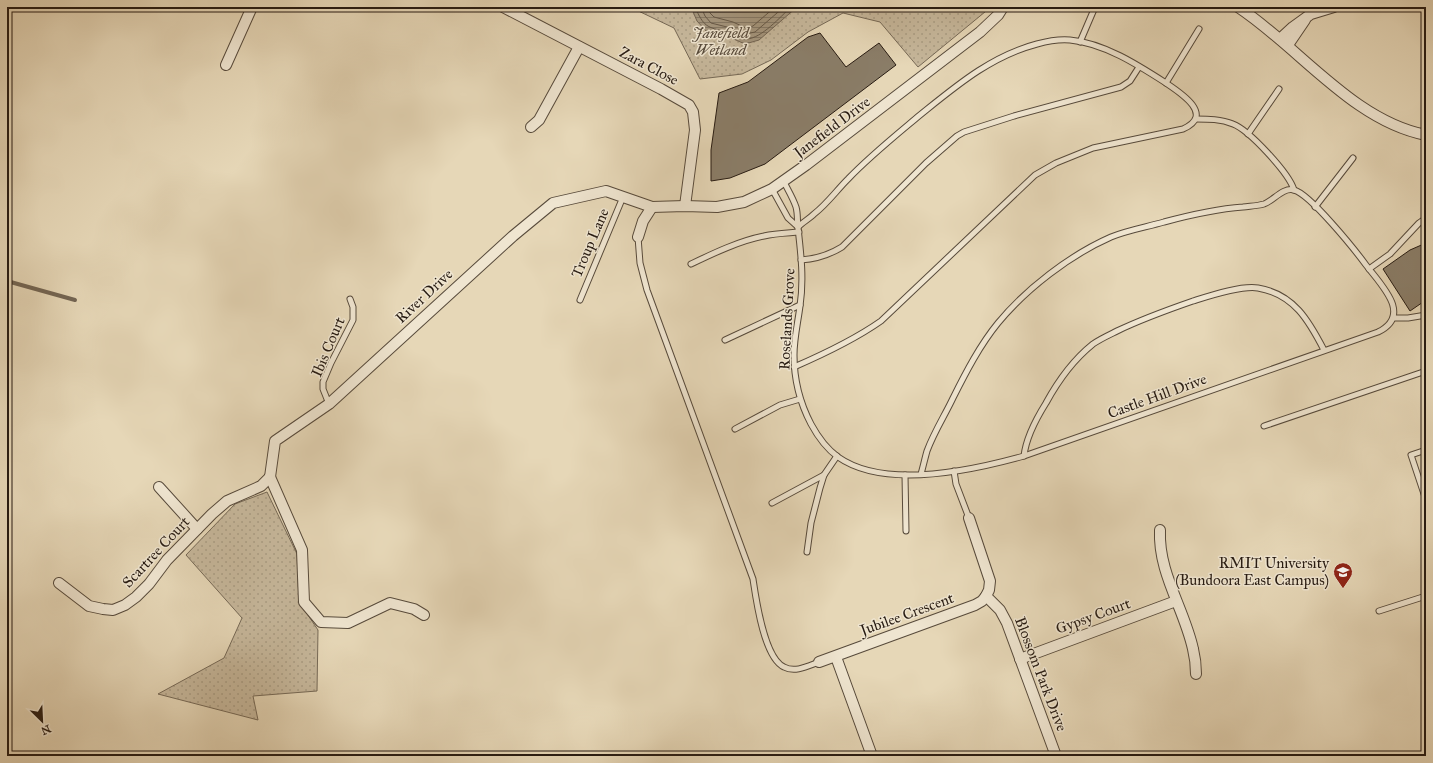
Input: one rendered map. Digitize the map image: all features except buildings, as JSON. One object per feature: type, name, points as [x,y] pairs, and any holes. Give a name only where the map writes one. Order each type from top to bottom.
[{"type":"street","points":[[226,65],[252,7]]},
{"type":"street","name":"Zara Close","points":[[503,7],[689,105],[693,112],[695,130],[685,206]]},
{"type":"street","name":"Janefield Drive","points":[[637,201],[652,207],[718,207],[730,206],[759,196],[784,182],[980,32],[998,15],[1003,7]]},
{"type":"street","points":[[1238,7],[1284,42],[1326,79],[1366,109],[1386,121],[1406,130],[1426,135]]},
{"type":"street","points":[[1284,42],[1292,27],[1316,12],[1334,7]]},
{"type":"street","points":[[531,127],[539,120],[579,47]]},
{"type":"street","name":"River Drive","points":[[270,477],[275,442],[330,404],[513,236],[553,203],[606,191],[637,201]]},
{"type":"street","points":[[638,237],[643,221],[652,207]]},
{"type":"street","points":[[270,477],[302,550],[304,602],[321,622],[348,623],[390,603],[414,609],[424,616]]},
{"type":"street","name":"Scartree Court","points":[[59,583],[89,606],[113,610],[125,606],[149,584],[168,560],[197,529],[227,501],[261,486],[270,477]]},
{"type":"street","points":[[159,487],[197,529]]},
{"type":"street","points":[[969,518],[990,581],[990,586],[986,596]]},
{"type":"street","points":[[1160,530],[1163,560],[1193,649],[1196,674]]},
{"type":"street","name":"Jubilee Crescent","points":[[820,662],[975,605],[982,601],[986,596]]},
{"type":"street","name":"Blossom Park Drive","points":[[986,596],[1000,610],[1004,617],[1056,756]]},
{"type":"street","name":"Gypsy Court","points":[[1020,659],[1176,601]]},
{"type":"street","points":[[836,656],[872,756]]},
{"type":"lane","points":[[1080,42],[1095,7]]},
{"type":"lane","points":[[1166,83],[1199,29]]},
{"type":"lane","points":[[691,264],[757,238],[798,230],[847,179],[885,144],[976,71],[1003,56],[1030,46],[1058,40],[1092,44],[1107,50],[1166,83],[1188,99],[1196,111],[1196,119],[1191,125],[1183,130],[1093,148],[1045,169],[1028,181],[881,321],[868,331],[850,341],[794,367]]},
{"type":"lane","points":[[801,260],[824,256],[842,247],[926,163],[957,136],[975,128],[1014,116],[1121,87],[1130,81],[1139,67]]},
{"type":"lane","points":[[1248,134],[1279,89]]},
{"type":"lane","points":[[1196,119],[1235,124],[1248,134],[1283,170],[1294,190]]},
{"type":"lane","points":[[1315,207],[1353,158]]},
{"type":"lane","name":"Roselands Grove","points":[[784,182],[796,206],[798,215],[801,260],[800,305],[794,341],[794,367],[800,399],[808,418],[825,445],[849,464],[888,474],[921,474]]},
{"type":"lane","points":[[772,189],[788,218],[798,230]]},
{"type":"lane","points":[[921,474],[927,450],[967,370],[997,324],[1020,300],[1059,268],[1094,246],[1119,234],[1211,210],[1264,204],[1287,190],[1294,190],[1302,194],[1315,207],[1342,236],[1369,269],[1393,304],[1393,318],[1408,318],[1426,315]]},
{"type":"lane","name":"Troup Lane","points":[[580,300],[623,197]]},
{"type":"lane","points":[[1369,269],[1393,251],[1419,223],[1426,218]]},
{"type":"lane","points":[[638,237],[640,263],[647,290],[753,578],[759,617],[766,640],[773,656],[783,667],[795,670],[820,662]]},
{"type":"lane","points":[[1024,456],[1027,440],[1041,410],[1060,380],[1077,359],[1094,344],[1104,338],[1140,320],[1166,310],[1216,295],[1247,288],[1258,288],[1279,295],[1294,305],[1306,320],[1324,350]]},
{"type":"lane","name":"Ibis Court","points":[[330,404],[323,389],[324,382],[331,362],[353,320],[354,313],[350,298]]},
{"type":"lane","points":[[725,340],[800,305]]},
{"type":"lane","name":"Castle Hill Drive","points":[[921,474],[979,468],[1024,456],[1378,332],[1388,326],[1393,318]]},
{"type":"lane","points":[[1264,426],[1426,371]]},
{"type":"lane","points":[[735,429],[780,405],[800,399]]},
{"type":"lane","points":[[1426,450],[1410,455],[1426,500]]},
{"type":"lane","points":[[807,552],[811,523],[824,475],[837,456]]},
{"type":"lane","points":[[954,471],[956,484],[969,518]]},
{"type":"lane","points":[[772,503],[824,475]]},
{"type":"lane","points":[[905,475],[906,531]]},
{"type":"lane","points":[[1379,611],[1426,596]]},
{"type":"green space","name":"Janefield Wetland","points":[[630,7],[991,7],[918,67],[880,22],[843,13],[808,32],[771,60],[742,74],[700,79],[674,28]]},
{"type":"green space","points":[[267,492],[297,554],[299,602],[318,630],[317,691],[253,696],[258,720],[158,694],[224,658],[242,618],[186,555],[235,504]]},
{"type":"water","points":[[691,7],[797,7],[759,40],[745,44],[729,37],[706,31],[697,21]]},
{"type":"waterway","points":[[7,281],[75,300]]},
{"type":"place","name":"RMIT University (Bundoora East Campus)","points":[[1343,589]]}]
